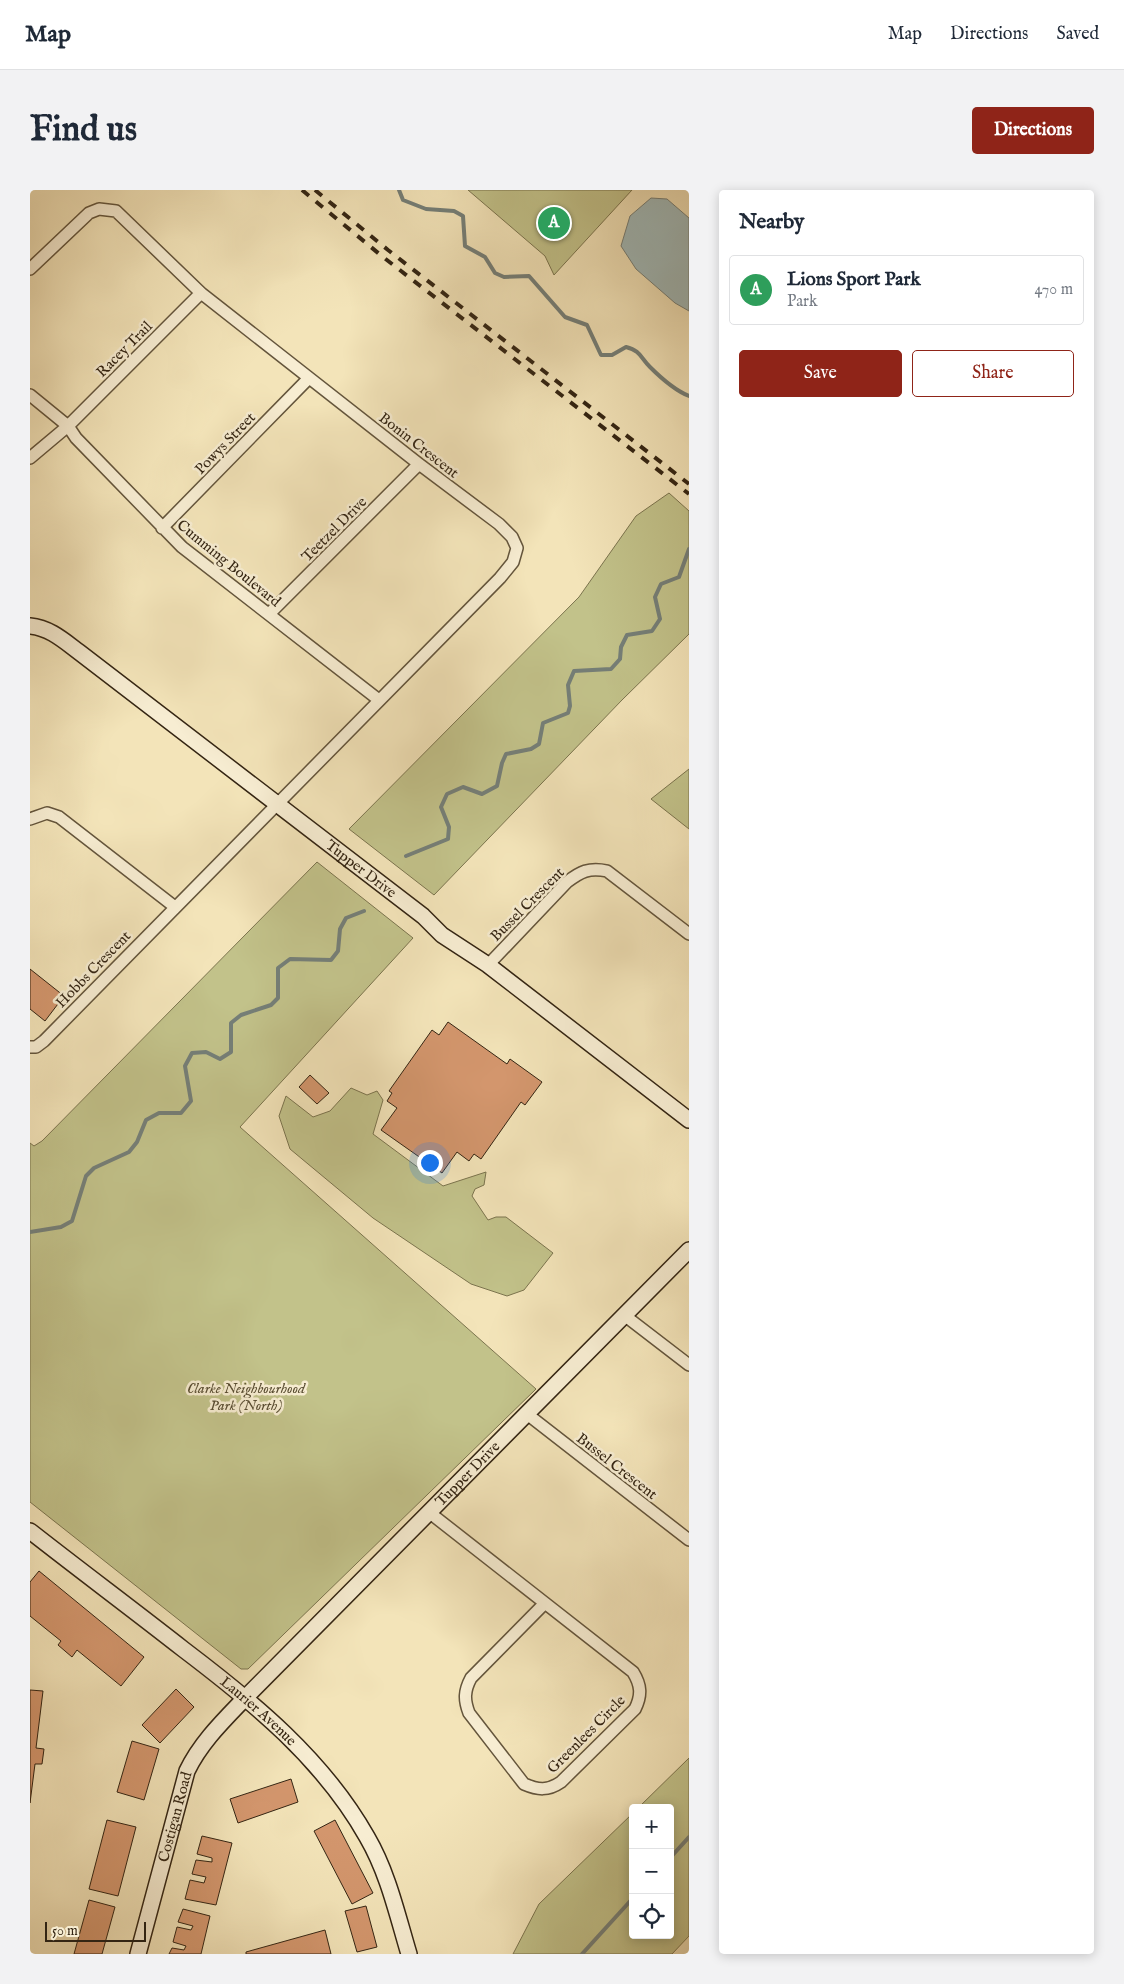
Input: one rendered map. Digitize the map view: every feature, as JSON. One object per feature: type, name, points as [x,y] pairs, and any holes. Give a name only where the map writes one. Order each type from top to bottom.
[{"type":"street","name":"Bonin Crescent","points":[[30,269],[89,213],[99,209],[116,211],[201,294],[498,524],[512,537],[516,548],[513,562],[500,578],[278,804]]},
{"type":"street","name":"Racey Trail","points":[[30,458],[68,426],[201,294]]},
{"type":"street","name":"Powys Street","points":[[162,528],[309,378]]},
{"type":"street","name":"Cumming Boulevard","points":[[30,395],[68,426],[76,438],[182,548],[379,700]]},
{"type":"street","name":"Teetzel Drive","points":[[269,614],[419,464]]},
{"type":"street","name":"Tupper Drive","points":[[30,626],[41,627],[54,633],[423,916],[442,935],[488,966],[689,1120]]},
{"type":"street","name":"Hobbs Crescent","points":[[30,1047],[36,1047],[44,1041],[278,804]]},
{"type":"street","points":[[30,819],[47,813],[58,817],[175,907]]},
{"type":"street","name":"Bussel Crescent","points":[[488,966],[566,882],[581,871],[595,868],[607,871],[689,934]]},
{"type":"street","name":"Tupper Drive","points":[[246,1697],[689,1250]]},
{"type":"street","points":[[624,1315],[689,1365]]},
{"type":"street","name":"Bussel Crescent","points":[[527,1414],[689,1540]]},
{"type":"street","name":"Greenlees Circle","points":[[430,1512],[634,1672],[640,1683],[640,1700],[636,1709],[561,1782],[554,1787],[546,1789],[524,1784],[469,1713],[465,1703],[465,1694],[471,1678],[545,1603]]},
{"type":"street","name":"Laurier Avenue","points":[[30,1531],[246,1697],[324,1774],[355,1815],[377,1856],[389,1885],[409,1954]]},
{"type":"street","name":"Costigan Road","points":[[138,1954],[187,1771],[205,1741],[246,1697]]},
{"type":"green space","points":[[468,190],[632,190],[554,275],[545,256]]},
{"type":"green space","points":[[669,493],[689,511],[689,634],[622,700],[434,895],[349,829],[579,597],[636,516]]},
{"type":"green space","points":[[689,769],[689,829],[651,799]]},
{"type":"green space","name":"Clarke Neighbourhood Park (North)","points":[[317,862],[413,938],[240,1127],[536,1389],[248,1669],[241,1669],[30,1502],[30,1143],[34,1146],[42,1141]]},
{"type":"green space","points":[[351,1088],[367,1095],[377,1091],[383,1100],[373,1134],[443,1186],[486,1172],[484,1185],[475,1189],[472,1196],[488,1220],[496,1217],[506,1217],[553,1253],[524,1290],[507,1296],[471,1284],[373,1218],[290,1149],[279,1116],[286,1096],[313,1117],[330,1111]]},
{"type":"green space","points":[[689,1758],[689,1936],[672,1954],[513,1954],[539,1904],[629,1817],[629,1939],[674,1939],[674,1804],[642,1804]]},
{"type":"water","points":[[651,198],[667,199],[689,218],[689,311],[675,303],[636,269],[621,246],[630,216]]},
{"type":"building","points":[[30,969],[64,996],[45,1021],[30,1009]]},
{"type":"building","points":[[448,1022],[507,1064],[510,1059],[542,1082],[525,1105],[521,1102],[481,1159],[474,1154],[469,1161],[457,1152],[442,1173],[381,1130],[397,1108],[387,1101],[392,1093],[389,1091],[432,1030],[439,1035]]},
{"type":"building","points":[[310,1075],[329,1093],[317,1104],[299,1087]]},
{"type":"building","points":[[39,1571],[144,1657],[121,1686],[77,1650],[72,1657],[58,1645],[61,1641],[30,1616],[30,1582]]},
{"type":"building","points":[[176,1689],[194,1707],[160,1743],[142,1725]]},
{"type":"building","points":[[30,1690],[43,1691],[36,1748],[44,1749],[42,1764],[35,1764],[30,1803]]},
{"type":"building","points":[[132,1741],[159,1749],[144,1800],[117,1792]]},
{"type":"building","points":[[291,1779],[298,1802],[238,1823],[230,1799]]},
{"type":"building","points":[[107,1820],[136,1827],[118,1896],[89,1889]]},
{"type":"building","points":[[335,1820],[373,1893],[352,1904],[314,1831]]},
{"type":"building","points":[[202,1836],[232,1843],[216,1905],[185,1899],[190,1880],[204,1883],[206,1877],[192,1874],[196,1860],[212,1862],[212,1858],[197,1854]]},
{"type":"building","points":[[89,1900],[115,1907],[102,1954],[74,1954]]},
{"type":"building","points":[[366,1906],[377,1947],[357,1952],[345,1911]]},
{"type":"building","points":[[183,1909],[210,1916],[201,1954],[169,1954],[172,1948],[184,1950],[186,1946],[173,1942],[177,1927],[191,1930],[193,1926],[178,1922]]},
{"type":"building","points":[[325,1930],[331,1954],[246,1954],[246,1952]]},
{"type":"waterway","points":[[399,190],[403,200],[426,209],[454,211],[463,216],[465,246],[485,257],[495,273],[504,277],[529,276],[565,317],[587,325],[601,355],[612,355],[626,347],[638,352],[650,367],[668,384],[689,396]]},
{"type":"waterway","points":[[406,856],[448,839],[449,827],[441,807],[447,794],[463,787],[482,794],[497,786],[506,754],[531,749],[539,744],[543,723],[568,713],[570,706],[568,685],[574,671],[611,669],[620,659],[621,647],[627,635],[652,631],[660,619],[655,597],[661,584],[679,577],[689,549]]},
{"type":"waterway","points":[[30,1232],[61,1227],[72,1221],[86,1176],[94,1168],[129,1152],[137,1142],[146,1120],[159,1113],[181,1113],[191,1101],[185,1066],[192,1053],[206,1052],[220,1059],[231,1052],[231,1023],[241,1015],[271,1005],[278,998],[278,968],[290,959],[331,960],[338,951],[340,929],[346,918],[364,911]]},
{"type":"waterway","points":[[674,1854],[689,1837]]},
{"type":"waterway","points":[[582,1954],[629,1902]]},
{"type":"railway","points":[[302,190],[383,257],[689,494]]},
{"type":"railway","points":[[315,190],[388,250],[689,484]]},
{"type":"place","name":"Lions Sport Park","points":[[554,223]]}]
